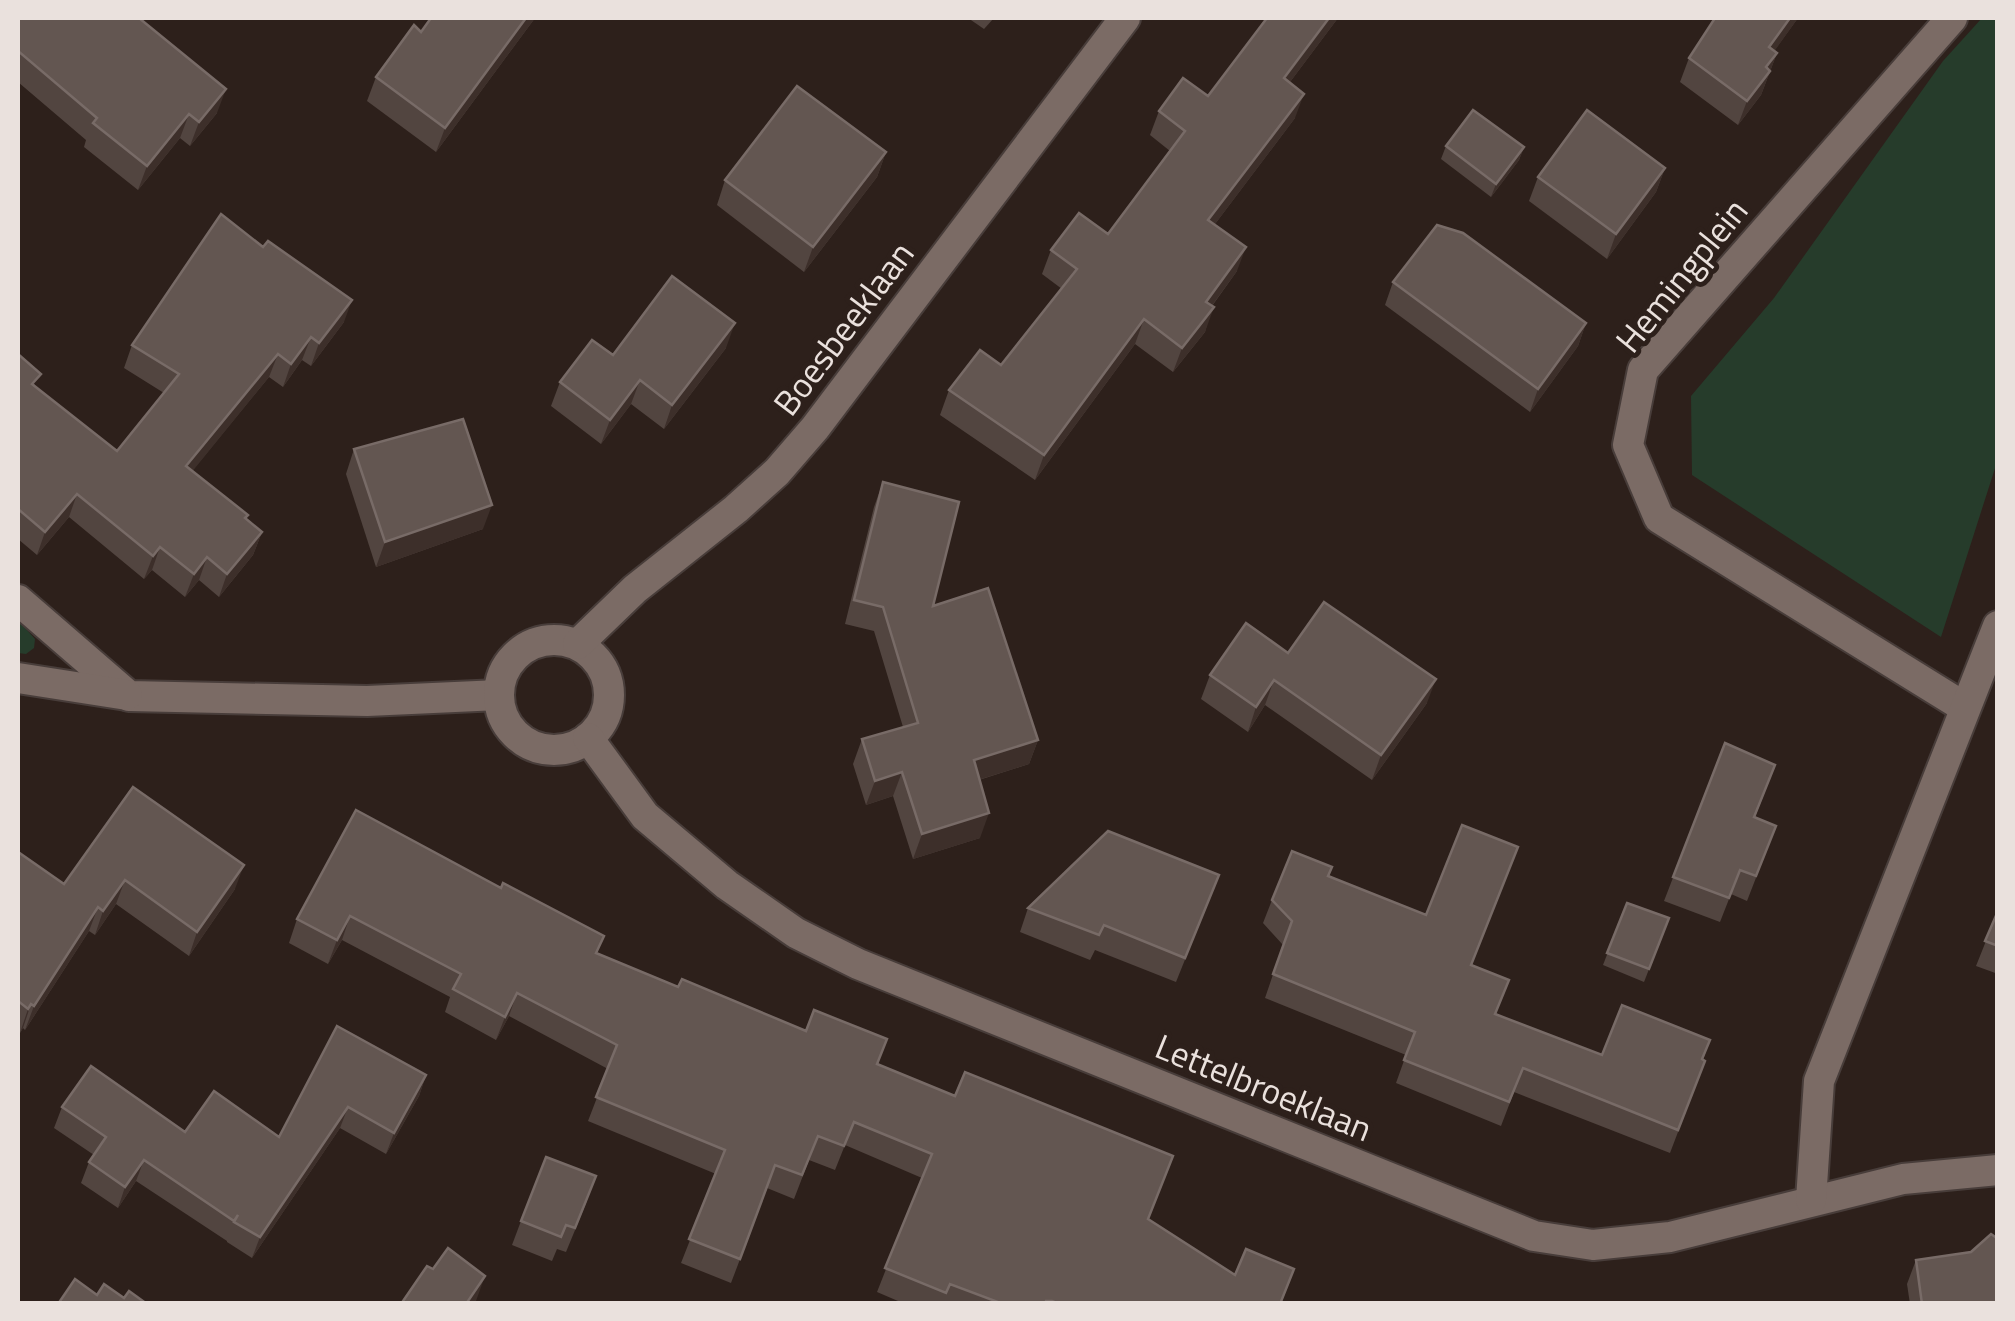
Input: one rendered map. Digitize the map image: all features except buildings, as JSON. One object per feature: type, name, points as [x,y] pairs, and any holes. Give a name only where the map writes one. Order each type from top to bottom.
[{"type":"street","name":"Boesbeeklaan","points":[[578,644],[635,589],[736,509],[815,428],[1125,18]]},
{"type":"street","name":"Hemingplein","points":[[1952,18],[1644,370],[1628,445],[1659,518],[1964,707]]},
{"type":"street","points":[[18,600],[130,696]]},
{"type":"street","points":[[1811,1200],[1819,1080],[1998,626]]},
{"type":"street","points":[[542,640],[578,644],[596,658],[607,678],[610,700],[603,722],[588,738],[570,748],[550,750],[531,745],[514,733],[502,716],[502,676],[524,648],[542,640]]},
{"type":"street","points":[[18,678],[130,696],[367,702],[499,695]]},
{"type":"street","name":"Lettelbroeklaan","points":[[588,738],[645,816],[726,885],[796,933],[858,964],[1534,1236],[1593,1246],[1670,1237],[1903,1179],[1998,1170]]},
{"type":"green space","points":[[1982,18],[1998,18],[1997,462],[1941,637],[1692,475],[1691,396],[1774,298],[1943,61]]},
{"type":"green space","points":[[18,620],[35,639],[34,648],[26,654],[18,653]]}]
